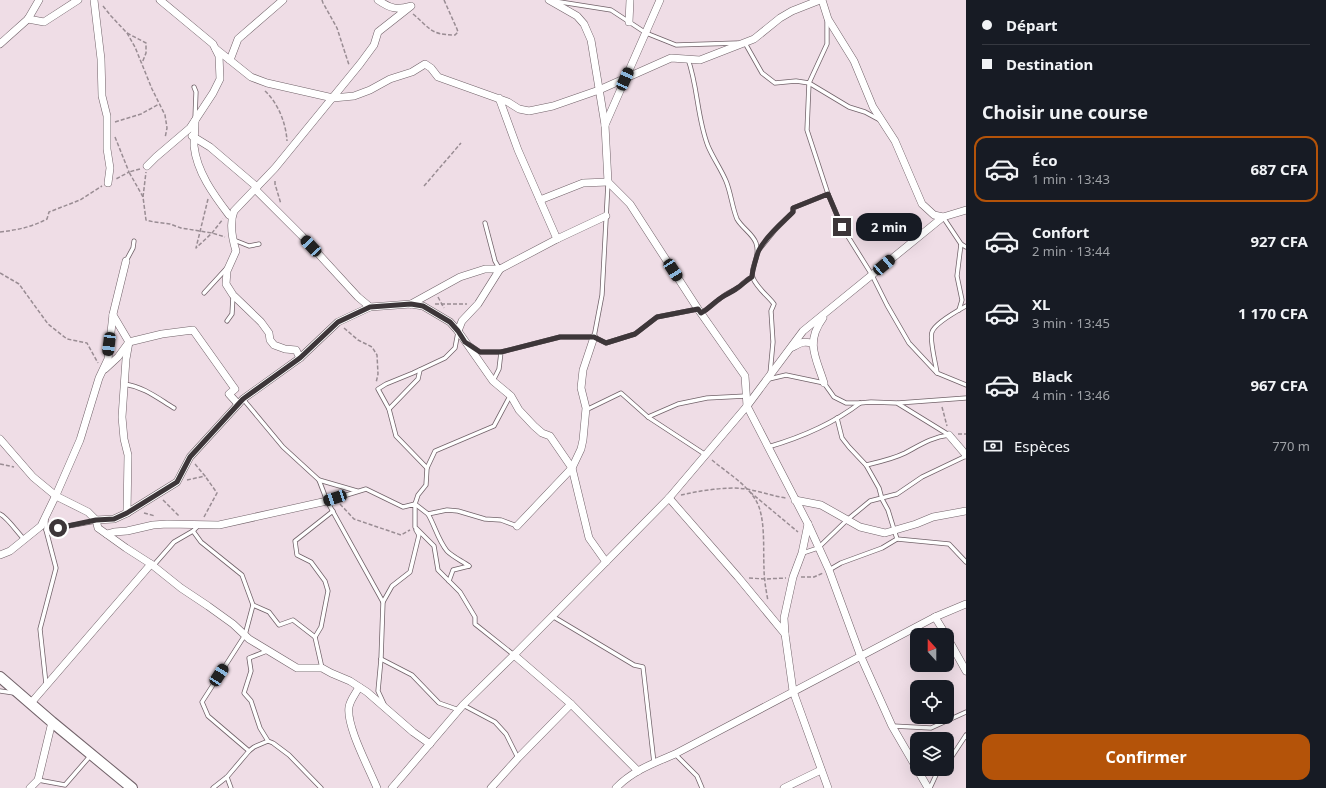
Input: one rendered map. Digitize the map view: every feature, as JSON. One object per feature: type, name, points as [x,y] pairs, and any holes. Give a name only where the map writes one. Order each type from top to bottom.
[{"type":"main road","points":[[0,677],[132,788]]},
{"type":"street","points":[[0,44],[28,19],[39,0]]},
{"type":"street","points":[[28,19],[44,22],[78,0]]},
{"type":"street","points":[[94,0],[101,59],[102,96],[106,116],[107,150],[110,168],[108,183]]},
{"type":"street","points":[[160,0],[201,33],[216,49],[250,77],[267,83],[333,98],[354,96],[370,90],[390,79],[412,72],[425,64],[431,68],[438,77],[499,98],[519,109],[529,111],[553,106],[599,90],[671,58],[700,60],[745,43],[754,39],[780,18],[792,11],[821,0],[828,19],[854,60],[872,107],[895,140],[922,204],[934,215],[943,217]]},
{"type":"street","points":[[230,60],[238,40],[283,0]]},
{"type":"street","points":[[300,358],[296,350],[285,349],[274,345],[261,322],[233,295],[226,284],[227,271],[236,251],[233,240],[231,218],[234,211],[275,168],[353,74],[374,45],[378,32],[411,6],[399,9],[387,6],[378,0]]},
{"type":"street","points":[[550,0],[577,16],[584,24],[591,40],[605,125],[608,182],[630,204],[700,311],[745,376],[747,406],[808,524],[828,570],[861,657],[892,726],[910,757]]},
{"type":"street","points":[[629,22],[630,0]]},
{"type":"street","points":[[605,125],[660,0]]},
{"type":"street","points":[[147,166],[190,128],[213,93],[220,79],[219,56],[216,49]]},
{"type":"street","points":[[499,98],[518,150],[557,239]]},
{"type":"street","points":[[195,121],[194,145],[197,161],[211,191],[229,215]]},
{"type":"street","points":[[182,134],[195,137],[236,168],[358,297],[370,307]]},
{"type":"street","points":[[540,200],[583,183],[608,182]]},
{"type":"street","points":[[392,788],[461,707],[670,498],[747,406],[803,331],[943,217],[966,210]]},
{"type":"street","points":[[411,304],[460,277],[485,269],[500,269],[557,239],[606,216]]},
{"type":"street","points":[[0,555],[10,551],[41,526],[56,496],[80,440],[102,372],[108,359],[113,314],[126,261]]},
{"type":"street","points":[[458,331],[462,321],[478,304],[500,269]]},
{"type":"street","points":[[96,520],[114,519],[129,512],[177,482],[190,457],[241,402],[300,358],[338,322],[370,307],[411,304],[423,306],[450,322],[493,381],[510,396],[519,410],[534,426],[550,436],[572,468],[590,538],[606,562]]},
{"type":"street","points":[[824,383],[813,344],[817,327],[827,311]]},
{"type":"street","points":[[113,314],[129,342],[126,359],[122,417],[124,439],[128,455],[129,512]]},
{"type":"street","points":[[102,372],[129,342],[162,334],[193,330],[235,389],[229,394],[241,402]]},
{"type":"street","points":[[516,526],[572,468],[584,440],[586,410],[582,388],[583,370],[594,337]]},
{"type":"street","points":[[790,348],[802,342],[813,344]]},
{"type":"street","points":[[949,434],[966,456]]},
{"type":"street","points":[[0,439],[32,477],[56,496],[88,512],[96,520],[98,528],[233,624],[244,635],[297,668],[322,668],[350,681],[367,692],[413,732],[430,744]]},
{"type":"street","points":[[670,498],[785,634]]},
{"type":"street","points":[[795,500],[821,505],[860,527],[885,533],[916,524],[933,517],[966,511]]},
{"type":"street","points":[[107,534],[153,525],[219,525],[326,501]]},
{"type":"street","points":[[808,524],[802,553],[793,577],[784,618],[785,634],[793,691],[828,788]]},
{"type":"street","points":[[31,703],[152,565]]},
{"type":"street","points":[[616,788],[624,780],[638,771],[675,754],[936,617],[966,604]]},
{"type":"street","points":[[936,617],[942,628]]},
{"type":"street","points":[[954,650],[966,671]]},
{"type":"street","points":[[514,655],[571,704],[638,771]]},
{"type":"street","points":[[359,687],[350,705],[349,715],[355,736],[377,788]]},
{"type":"street","points":[[491,788],[571,704]]},
{"type":"street","points":[[30,788],[38,780],[52,722]]},
{"type":"street","points":[[784,788],[821,770]]},
{"type":"street","points":[[921,776],[929,788]]},
{"type":"lane","points":[[550,0],[611,10],[646,33],[676,45],[745,43],[762,73],[775,82],[796,81],[809,83],[849,107],[865,112],[881,120]]},
{"type":"lane","points":[[828,19],[827,44],[809,83],[807,130],[828,194],[842,227],[872,275],[886,305],[909,343],[937,373],[966,385]]},
{"type":"lane","points":[[688,59],[693,74],[695,95],[708,146],[727,182],[738,220],[756,241],[758,251]]},
{"type":"lane","points":[[194,87],[196,92],[195,121]]},
{"type":"lane","points":[[594,337],[602,295],[608,182]]},
{"type":"lane","points":[[828,194],[793,208],[793,212],[775,230],[758,251],[752,271],[752,277],[757,286],[774,304],[772,311],[772,342],[768,377],[786,375],[824,383],[834,397],[846,403],[896,403],[966,398]]},
{"type":"lane","points":[[943,217],[962,244],[966,247]]},
{"type":"lane","points":[[485,223],[495,261],[500,269]]},
{"type":"lane","points":[[233,240],[249,246],[259,244]]},
{"type":"lane","points":[[126,261],[133,248],[134,241]]},
{"type":"lane","points":[[959,310],[962,300],[957,276],[962,244]]},
{"type":"lane","points":[[204,293],[229,265]]},
{"type":"lane","points":[[465,342],[480,352],[501,352],[560,337],[594,337],[606,343],[635,334],[657,317],[709,309],[727,293],[752,277]]},
{"type":"lane","points":[[227,321],[232,314],[233,295]]},
{"type":"lane","points":[[937,373],[931,338],[932,332],[938,324],[966,306]]},
{"type":"lane","points":[[427,468],[396,436],[389,409],[378,389],[445,358],[455,348],[458,340],[458,331]]},
{"type":"lane","points":[[493,381],[499,369],[501,352]]},
{"type":"lane","points":[[389,409],[418,379],[420,370]]},
{"type":"lane","points":[[124,384],[146,390],[174,408]]},
{"type":"lane","points":[[586,410],[621,393],[648,417],[706,455]]},
{"type":"lane","points":[[386,709],[378,691],[381,659],[383,602],[392,586],[410,572],[418,535],[415,527],[415,504],[418,495],[426,485],[427,468],[435,451],[494,426],[510,396]]},
{"type":"lane","points":[[648,417],[678,404],[707,398],[746,396]]},
{"type":"lane","points":[[241,402],[283,448],[319,480],[358,491]]},
{"type":"lane","points":[[768,447],[792,440],[837,418],[860,403]]},
{"type":"lane","points":[[896,403],[949,434]]},
{"type":"lane","points":[[837,418],[842,438],[848,447],[866,465],[879,488],[897,539]]},
{"type":"lane","points":[[866,465],[885,461],[904,454],[931,439],[949,434]]},
{"type":"lane","points":[[802,553],[818,548],[847,520],[870,501],[897,494],[922,477],[966,456]]},
{"type":"lane","points":[[319,480],[326,501],[383,602]]},
{"type":"lane","points":[[326,501],[366,489],[403,507],[415,504]]},
{"type":"lane","points":[[415,504],[428,514],[433,522],[437,534],[448,552],[469,566],[453,570],[449,581]]},
{"type":"lane","points":[[428,514],[447,510],[458,511],[485,519],[501,520],[516,526]]},
{"type":"lane","points":[[315,637],[321,627],[328,591],[325,581],[311,562],[297,554],[295,541],[333,511]]},
{"type":"lane","points":[[0,514],[5,516],[24,539]]},
{"type":"lane","points":[[46,515],[46,530],[56,568],[40,629],[46,685]]},
{"type":"lane","points":[[46,530],[96,520]]},
{"type":"lane","points":[[152,565],[174,542],[193,531],[200,524]]},
{"type":"lane","points":[[415,527],[434,546],[438,570],[460,592],[475,617],[475,624],[514,655]]},
{"type":"lane","points":[[193,531],[201,542],[242,575],[252,605],[244,635],[202,702],[208,716],[249,751]]},
{"type":"lane","points":[[828,570],[841,563],[882,548],[897,539],[949,544],[966,562]]},
{"type":"lane","points":[[252,605],[269,612],[279,625],[293,620],[315,637],[322,668]]},
{"type":"lane","points":[[552,616],[634,665],[643,667],[654,763]]},
{"type":"lane","points":[[267,650],[249,658],[251,671],[244,693],[251,701],[260,728],[268,741],[289,755],[321,788]]},
{"type":"lane","points":[[381,659],[412,675],[439,703],[461,707],[481,714],[495,722],[506,734],[518,758]]},
{"type":"lane","points":[[0,691],[19,693]]},
{"type":"lane","points":[[892,726],[931,728],[966,712]]},
{"type":"lane","points":[[954,753],[966,735]]},
{"type":"lane","points":[[213,788],[227,778],[254,746],[268,741]]},
{"type":"lane","points":[[38,780],[63,786],[92,754]]},
{"type":"lane","points":[[675,754],[697,776],[702,788]]},
{"type":"lane","points":[[929,788],[936,776]]},
{"type":"lane","points":[[227,778],[231,788]]},
{"type":"path","points":[[322,0],[322,3],[337,28],[353,74]]},
{"type":"path","points":[[405,11],[412,13],[430,30],[436,33],[455,35],[458,32],[444,0]]},
{"type":"path","points":[[103,5],[127,33],[135,47],[165,115],[167,128],[164,150]]},
{"type":"path","points":[[127,33],[146,42],[146,53],[142,63]]},
{"type":"path","points":[[264,89],[273,99],[280,113],[287,135],[287,154]]},
{"type":"path","points":[[110,123],[141,114],[159,104]]},
{"type":"path","points":[[424,186],[461,143]]},
{"type":"path","points":[[143,197],[129,172],[147,166],[143,197],[146,220],[170,224],[181,228],[212,232],[233,240]]},
{"type":"path","points":[[275,168],[275,184],[287,221]]},
{"type":"path","points":[[211,191],[196,248],[212,232],[222,219],[229,215]]},
{"type":"path","points":[[0,232],[36,225],[47,219],[49,212],[71,204]]},
{"type":"path","points":[[0,273],[19,284],[48,324],[67,339],[87,343],[102,372]]},
{"type":"path","points":[[435,290],[450,322]]},
{"type":"path","points":[[423,306],[441,303],[478,304]]},
{"type":"path","points":[[338,322],[358,340],[372,347],[377,355],[378,374],[376,382],[378,389]]},
{"type":"path","points":[[941,400],[949,434]]},
{"type":"path","points":[[706,455],[805,538]]},
{"type":"path","points":[[190,457],[217,493],[200,524]]},
{"type":"path","points":[[177,482],[205,476]]},
{"type":"path","points":[[670,498],[690,493],[724,489],[747,489],[795,500]]},
{"type":"path","points":[[747,489],[756,500],[763,522],[765,579],[772,618]]},
{"type":"path","points":[[157,495],[186,524]]},
{"type":"path","points":[[335,498],[354,519],[401,535],[415,527]]},
{"type":"path","points":[[129,512],[151,514],[158,517]]},
{"type":"path","points":[[738,577],[765,579],[814,576],[828,570]]},
{"type":"route","points":[[58,528],[96,520],[114,519],[127,513],[177,482],[190,457],[243,399],[300,358],[338,322],[370,307],[411,304],[423,306],[450,322],[465,342],[480,352],[501,352],[560,337],[594,337],[606,343],[635,334],[657,317],[698,309],[701,313],[709,309],[727,293],[752,277],[752,271],[758,251],[775,230],[793,212],[793,208],[828,194],[842,227]]}]
